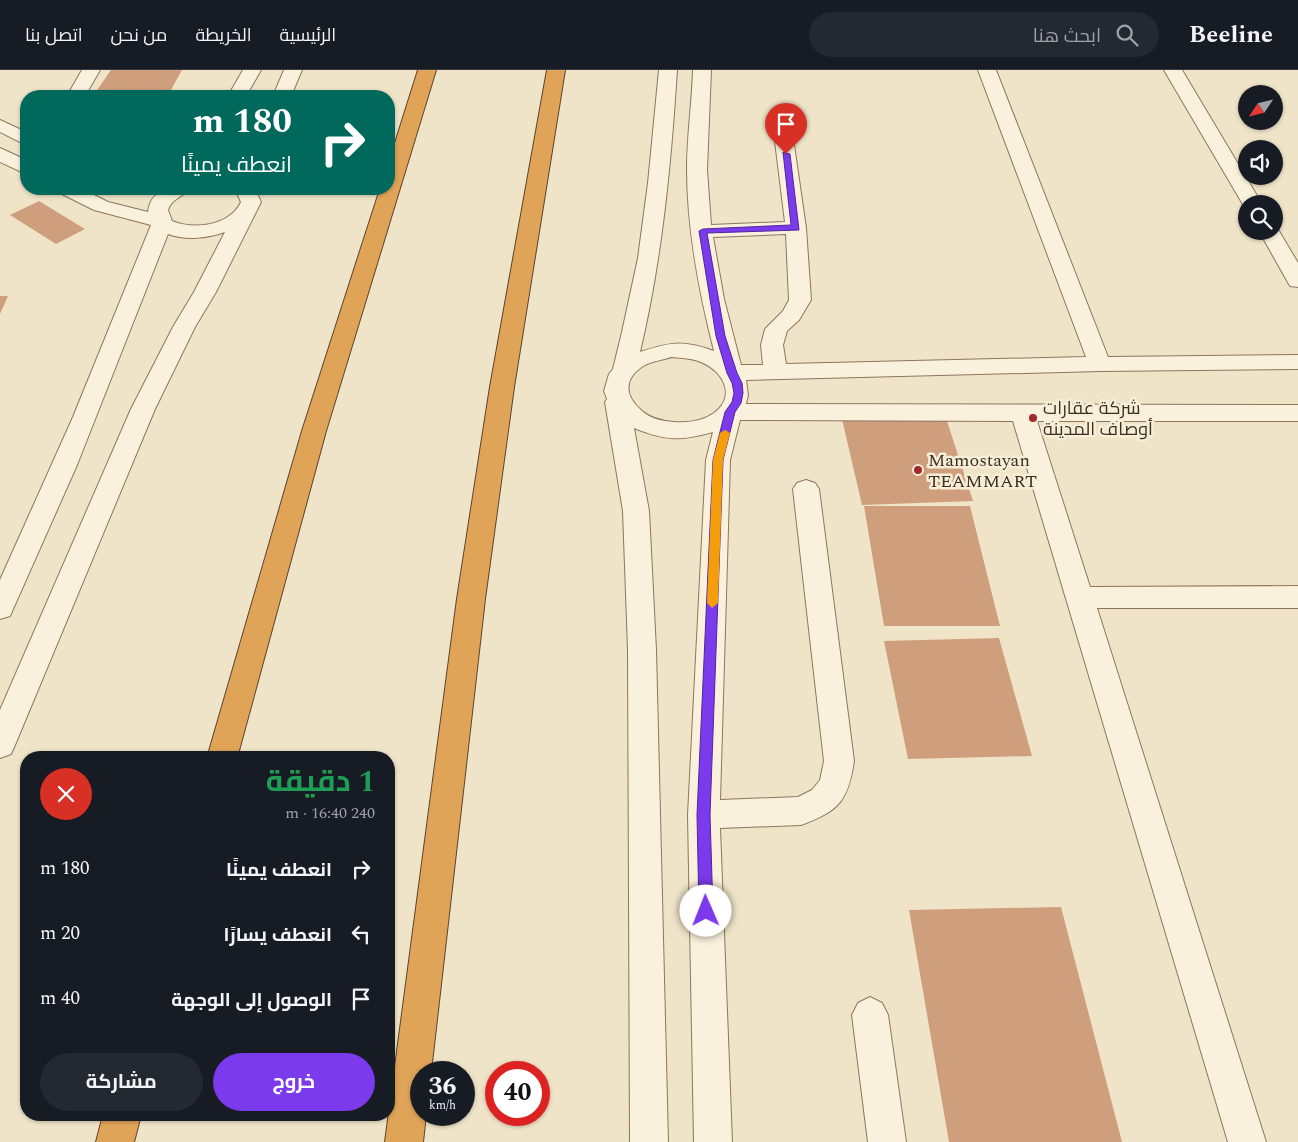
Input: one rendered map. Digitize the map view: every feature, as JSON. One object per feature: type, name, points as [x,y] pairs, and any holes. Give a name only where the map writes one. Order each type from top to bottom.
[{"type":"highway","points":[[395,172],[427,70]]},
{"type":"highway","points":[[404,1142],[473,590],[502,387],[556,70]]},
{"type":"highway","points":[[224,751],[314,431],[388,195]]},
{"type":"highway","points":[[115,1142],[120,1121]]},
{"type":"street","points":[[80,90],[92,70]]},
{"type":"street","points":[[240,90],[252,70]]},
{"type":"street","points":[[285,90],[293,70]]},
{"type":"street","points":[[649,1142],[641,630],[636,511],[615,390],[618,379],[624,369],[634,333],[650,257],[661,170],[668,70]]},
{"type":"street","points":[[618,402],[626,414],[640,424],[659,430],[680,432],[700,429],[717,422],[730,412],[736,403],[737,383],[732,373],[721,336],[703,231],[697,170],[702,70]]},
{"type":"street","points":[[987,70],[1100,364]]},
{"type":"street","points":[[1173,70],[1247,195]]},
{"type":"street","points":[[776,372],[772,345],[776,329],[791,315],[800,300],[796,228],[781,117]]},
{"type":"street","points":[[0,125],[20,136]]},
{"type":"street","points":[[0,154],[20,165]]},
{"type":"street","points":[[79,195],[101,206],[161,222],[170,228],[182,231],[210,231],[230,224],[249,198]]},
{"type":"street","points":[[0,608],[28,551],[94,395],[161,222],[158,208],[162,201],[170,195]]},
{"type":"street","points":[[0,745],[143,409],[184,327],[205,292],[249,198]]},
{"type":"street","points":[[703,231],[796,228]]},
{"type":"street","points":[[1274,240],[1298,281]]},
{"type":"street","points":[[624,369],[636,360],[670,350],[688,351],[706,356],[721,363],[732,373],[1100,364],[1298,362]]},
{"type":"street","points":[[730,412],[1298,413]]},
{"type":"street","points":[[713,1142],[704,815],[718,460],[730,412]]},
{"type":"street","points":[[1023,414],[1247,1142]]},
{"type":"street","points":[[704,815],[801,811],[824,800],[835,785],[839,762],[806,488]]},
{"type":"street","points":[[1080,598],[1298,597]]},
{"type":"street","points":[[870,1014],[887,1142]]},
{"type":"building","points":[[111,70],[182,70],[171,90],[97,90]]},
{"type":"building","points":[[39,201],[85,229],[56,244],[10,215]]},
{"type":"building","points":[[0,296],[8,296],[0,314]]},
{"type":"building","points":[[945,415],[973,501],[862,505],[842,419]]},
{"type":"building","points":[[864,506],[970,506],[1000,626],[884,626]]},
{"type":"building","points":[[999,638],[1032,756],[908,759],[884,641]]},
{"type":"building","points":[[1061,907],[1122,1142],[949,1142],[909,910]]},
{"type":"slow traffic","points":[[712,603],[718,460],[725,433]]},
{"type":"place","name":"شركة عقارات أوصاف المدينة","points":[[1033,418]]},
{"type":"place","name":"Mamostayan TEAMMART","points":[[918,470]]},
{"type":"route","points":[[706,911],[704,815],[718,460],[730,412],[736,403],[738,393],[737,383],[732,373],[721,336],[709,275],[703,231],[796,228],[786,154]]}]
